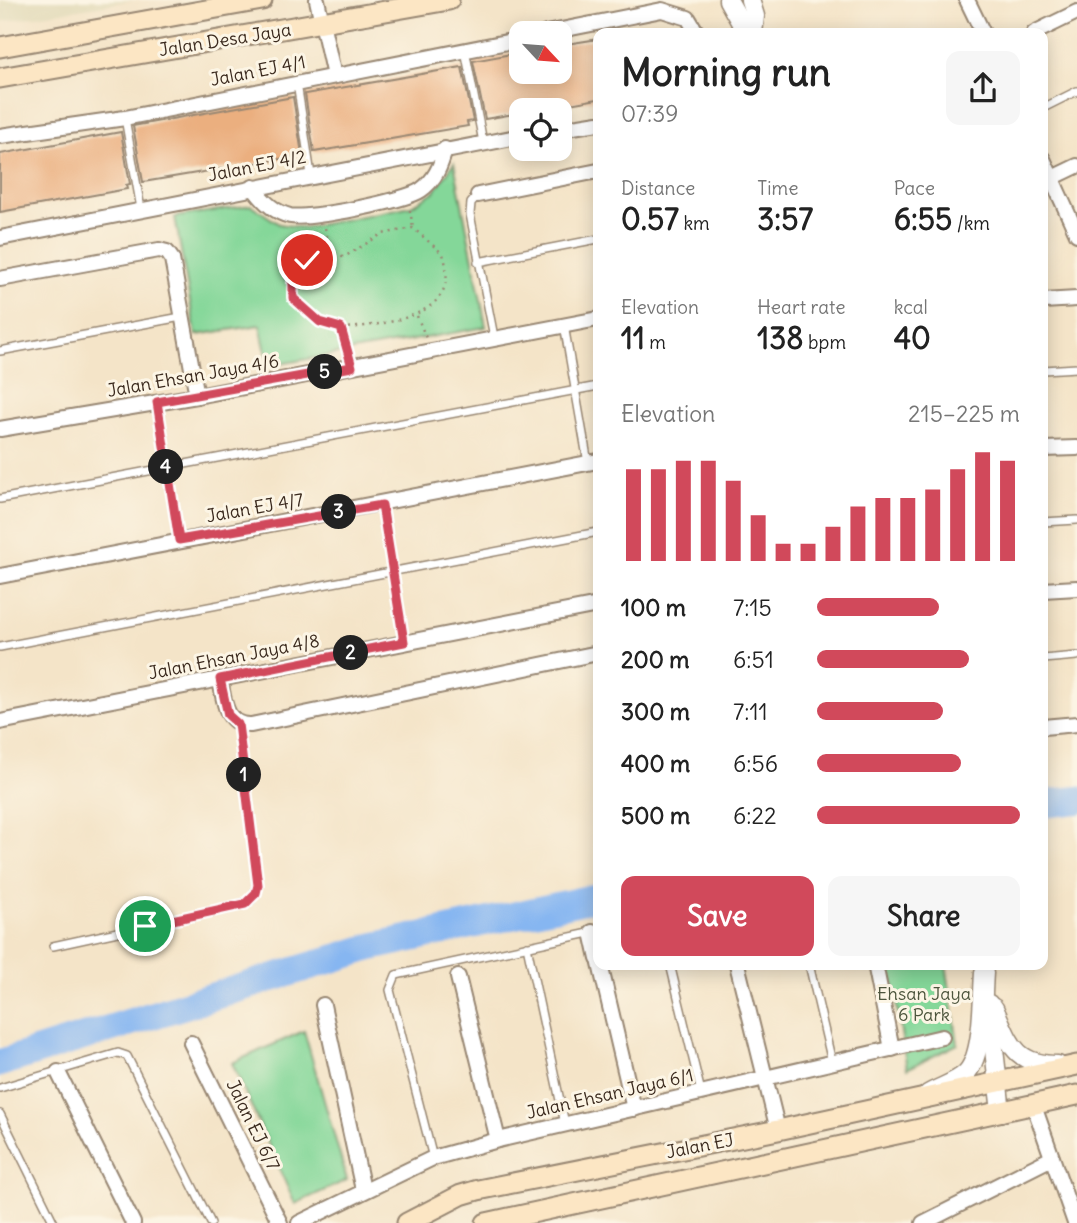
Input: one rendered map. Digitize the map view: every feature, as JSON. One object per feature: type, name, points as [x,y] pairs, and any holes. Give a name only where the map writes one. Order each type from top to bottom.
[{"type":"main road","name":"Jalan Desa Jaya","points":[[0,47],[262,0]]},
{"type":"main road","name":"Jalan Desa Jaya","points":[[0,78],[449,0]]},
{"type":"main road","name":"Jalan EJ","points":[[407,1223],[461,1195],[478,1190],[778,1130],[1077,1065]]},
{"type":"main road","name":"Jalan EJ","points":[[486,1223],[1077,1095]]},
{"type":"street","points":[[317,0],[334,76]]},
{"type":"street","points":[[623,0],[626,16]]},
{"type":"street","points":[[728,0],[746,28]]},
{"type":"street","points":[[750,0],[755,16],[753,28]]},
{"type":"street","points":[[967,0],[981,28]]},
{"type":"street","points":[[572,28],[662,9],[688,18],[694,28]]},
{"type":"street","points":[[1044,28],[1077,12]]},
{"type":"street","name":"Jalan EJ 4/1","points":[[0,136],[125,118],[509,41]]},
{"type":"street","points":[[572,127],[593,124]]},
{"type":"street","name":"Jalan EJ 4/2","points":[[0,237],[509,137]]},
{"type":"street","points":[[253,187],[268,206],[281,213],[301,217],[321,215],[408,197],[433,178],[444,149]]},
{"type":"street","points":[[1052,178],[1077,166]]},
{"type":"street","points":[[1048,170],[1077,234]]},
{"type":"street","points":[[478,195],[593,172]]},
{"type":"street","points":[[0,279],[163,250],[172,259],[197,396]]},
{"type":"street","points":[[1048,301],[1077,299]]},
{"type":"street","name":"Jalan Ehsan Jaya 4/6","points":[[0,429],[197,396],[593,320]]},
{"type":"street","points":[[1048,449],[1077,448]]},
{"type":"street","name":"Jalan EJ 4/7","points":[[0,576],[179,540],[382,505],[593,462]]},
{"type":"street","points":[[1048,590],[1077,588]]},
{"type":"street","name":"Jalan Ehsan Jaya 4/8","points":[[0,722],[593,606]]},
{"type":"street","points":[[220,679],[228,715],[238,724],[251,725],[593,654]]},
{"type":"street","points":[[1048,727],[1077,724]]},
{"type":"street","points":[[601,970],[634,1109]]},
{"type":"street","points":[[738,970],[778,1130]]},
{"type":"street","points":[[876,970],[892,1049]]},
{"type":"street","points":[[983,970],[1002,1112]]},
{"type":"street","points":[[921,1097],[964,1074],[972,1064],[977,1049],[983,970]]},
{"type":"street","points":[[458,977],[498,1140]]},
{"type":"street","points":[[987,992],[1009,1041],[1020,1055],[1037,1064],[1077,1065]]},
{"type":"street","points":[[323,1005],[363,1190]]},
{"type":"street","name":"Jalan Ehsan Jaya 6/1","points":[[299,1223],[326,1217],[363,1190],[433,1158],[498,1140],[942,1037]]},
{"type":"street","name":"Jalan EJ 6/7","points":[[191,1043],[280,1223]]},
{"type":"street","points":[[58,1072],[133,1223]]},
{"type":"street","points":[[1034,1106],[1075,1223]]},
{"type":"street","points":[[923,1223],[1052,1158]]},
{"type":"lane","points":[[465,50],[483,142]]},
{"type":"lane","points":[[297,83],[310,175]]},
{"type":"lane","points":[[1048,106],[1077,91]]},
{"type":"lane","points":[[125,118],[141,209]]},
{"type":"lane","points":[[478,195],[471,203],[470,214],[494,337]]},
{"type":"lane","points":[[478,262],[593,240]]},
{"type":"lane","points":[[0,351],[181,317]]},
{"type":"lane","points":[[564,326],[593,462]]},
{"type":"lane","points":[[1048,370],[1077,368]]},
{"type":"lane","points":[[0,499],[593,387]]},
{"type":"lane","points":[[157,402],[179,540]]},
{"type":"lane","points":[[382,505],[404,642]]},
{"type":"lane","points":[[1048,522],[1077,520]]},
{"type":"lane","points":[[0,647],[593,533]]},
{"type":"lane","points":[[1048,659],[1077,656]]},
{"type":"lane","points":[[53,946],[237,906],[251,900],[258,885],[238,724]]},
{"type":"lane","points":[[433,1158],[390,990],[392,979],[396,975],[593,931]]},
{"type":"lane","points":[[527,946],[566,1124]]},
{"type":"lane","points":[[671,970],[701,1093]]},
{"type":"lane","points":[[810,970],[832,1063]]},
{"type":"lane","points":[[0,1088],[118,1053],[127,1056],[211,1223]]},
{"type":"lane","points":[[0,1114],[54,1223]]},
{"type":"path","points":[[408,197],[413,228]]},
{"type":"path","points":[[321,215],[329,244],[327,255]]},
{"type":"path","points":[[413,228],[436,244],[447,265],[437,300],[417,316],[341,328],[320,322],[293,298],[291,285],[299,267],[317,254],[327,255],[344,257],[382,234],[413,228]]},
{"type":"path","points":[[417,316],[432,351]]},
{"type":"path","points":[[341,328],[352,367]]},
{"type":"shaded area","points":[[0,0],[134,0],[0,22]]},
{"type":"green space","points":[[454,163],[486,327],[269,366],[260,325],[196,335],[175,217],[251,205],[279,224],[304,228],[411,206],[435,191]]},
{"type":"green space","name":"Ehsan Jaya 6 Park","points":[[891,970],[947,970],[958,1044],[907,1069]]},
{"type":"green space","points":[[304,1031],[347,1180],[295,1204],[232,1063]]},
{"type":"building","points":[[593,40],[593,100],[572,104],[572,98],[509,98],[509,115],[485,119],[473,61],[509,54],[509,84],[572,84],[572,43]]},
{"type":"building","points":[[462,67],[473,121],[467,122],[468,126],[314,152],[305,94]]},
{"type":"building","points":[[293,97],[302,154],[143,182],[133,126]]},
{"type":"building","points":[[121,132],[130,184],[126,185],[127,189],[0,212],[0,154]]},
{"type":"waterway","points":[[1048,803],[1077,800]]},
{"type":"waterway","points":[[0,1063],[371,947],[593,898]]},
{"type":"route","points":[[145,926],[245,904],[256,893],[258,885],[238,724],[225,709],[220,679],[404,642],[382,505],[179,540],[157,402],[352,367],[341,328],[320,322],[293,298],[293,275],[307,260]]}]
